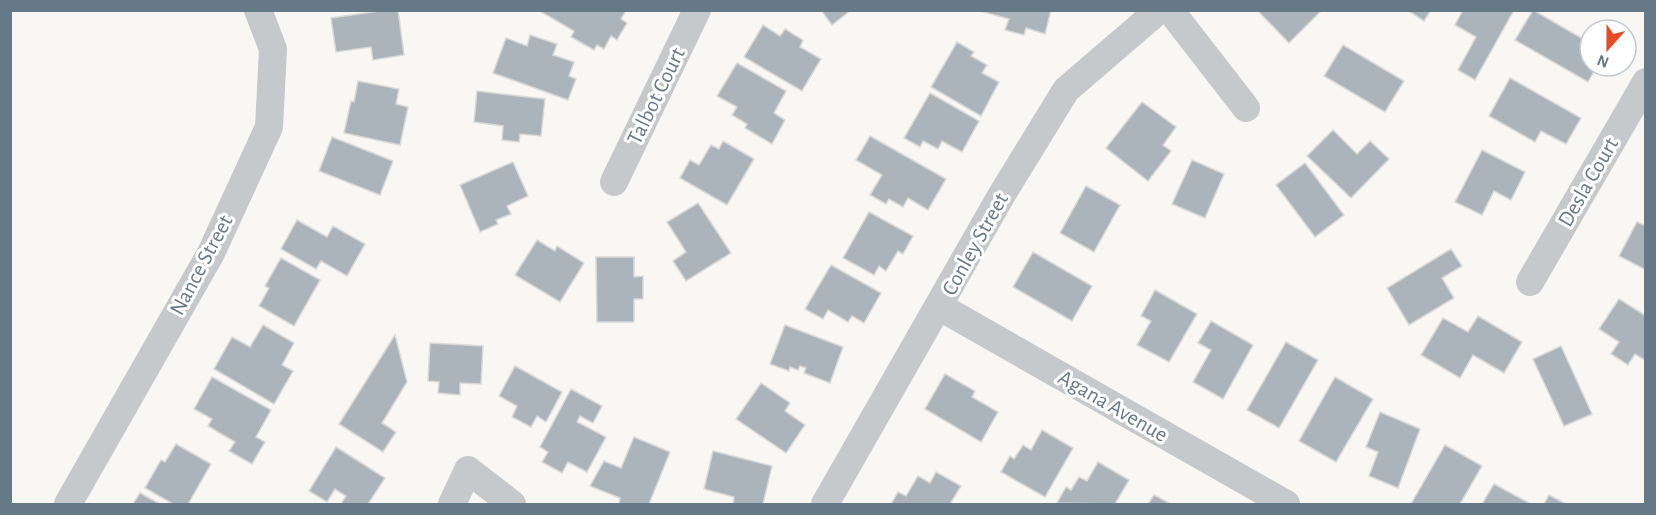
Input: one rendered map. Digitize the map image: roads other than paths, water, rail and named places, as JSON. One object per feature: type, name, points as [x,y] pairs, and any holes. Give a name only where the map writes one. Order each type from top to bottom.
[{"type":"street","name":"Nance Street","points":[[68,504],[211,253],[269,127],[273,49],[258,10]]},
{"type":"street","name":"Talbot Court","points":[[614,182],[698,10]]},
{"type":"street","name":"Conley Street","points":[[825,504],[940,307],[1001,196],[1066,90],[1159,10]]},
{"type":"street","points":[[1170,10],[1246,108]]},
{"type":"street","name":"Desla Court","points":[[1530,282],[1646,82]]},
{"type":"street","name":"Agana Avenue","points":[[940,307],[1286,504]]},
{"type":"street","points":[[452,504],[468,471],[512,504]]}]
